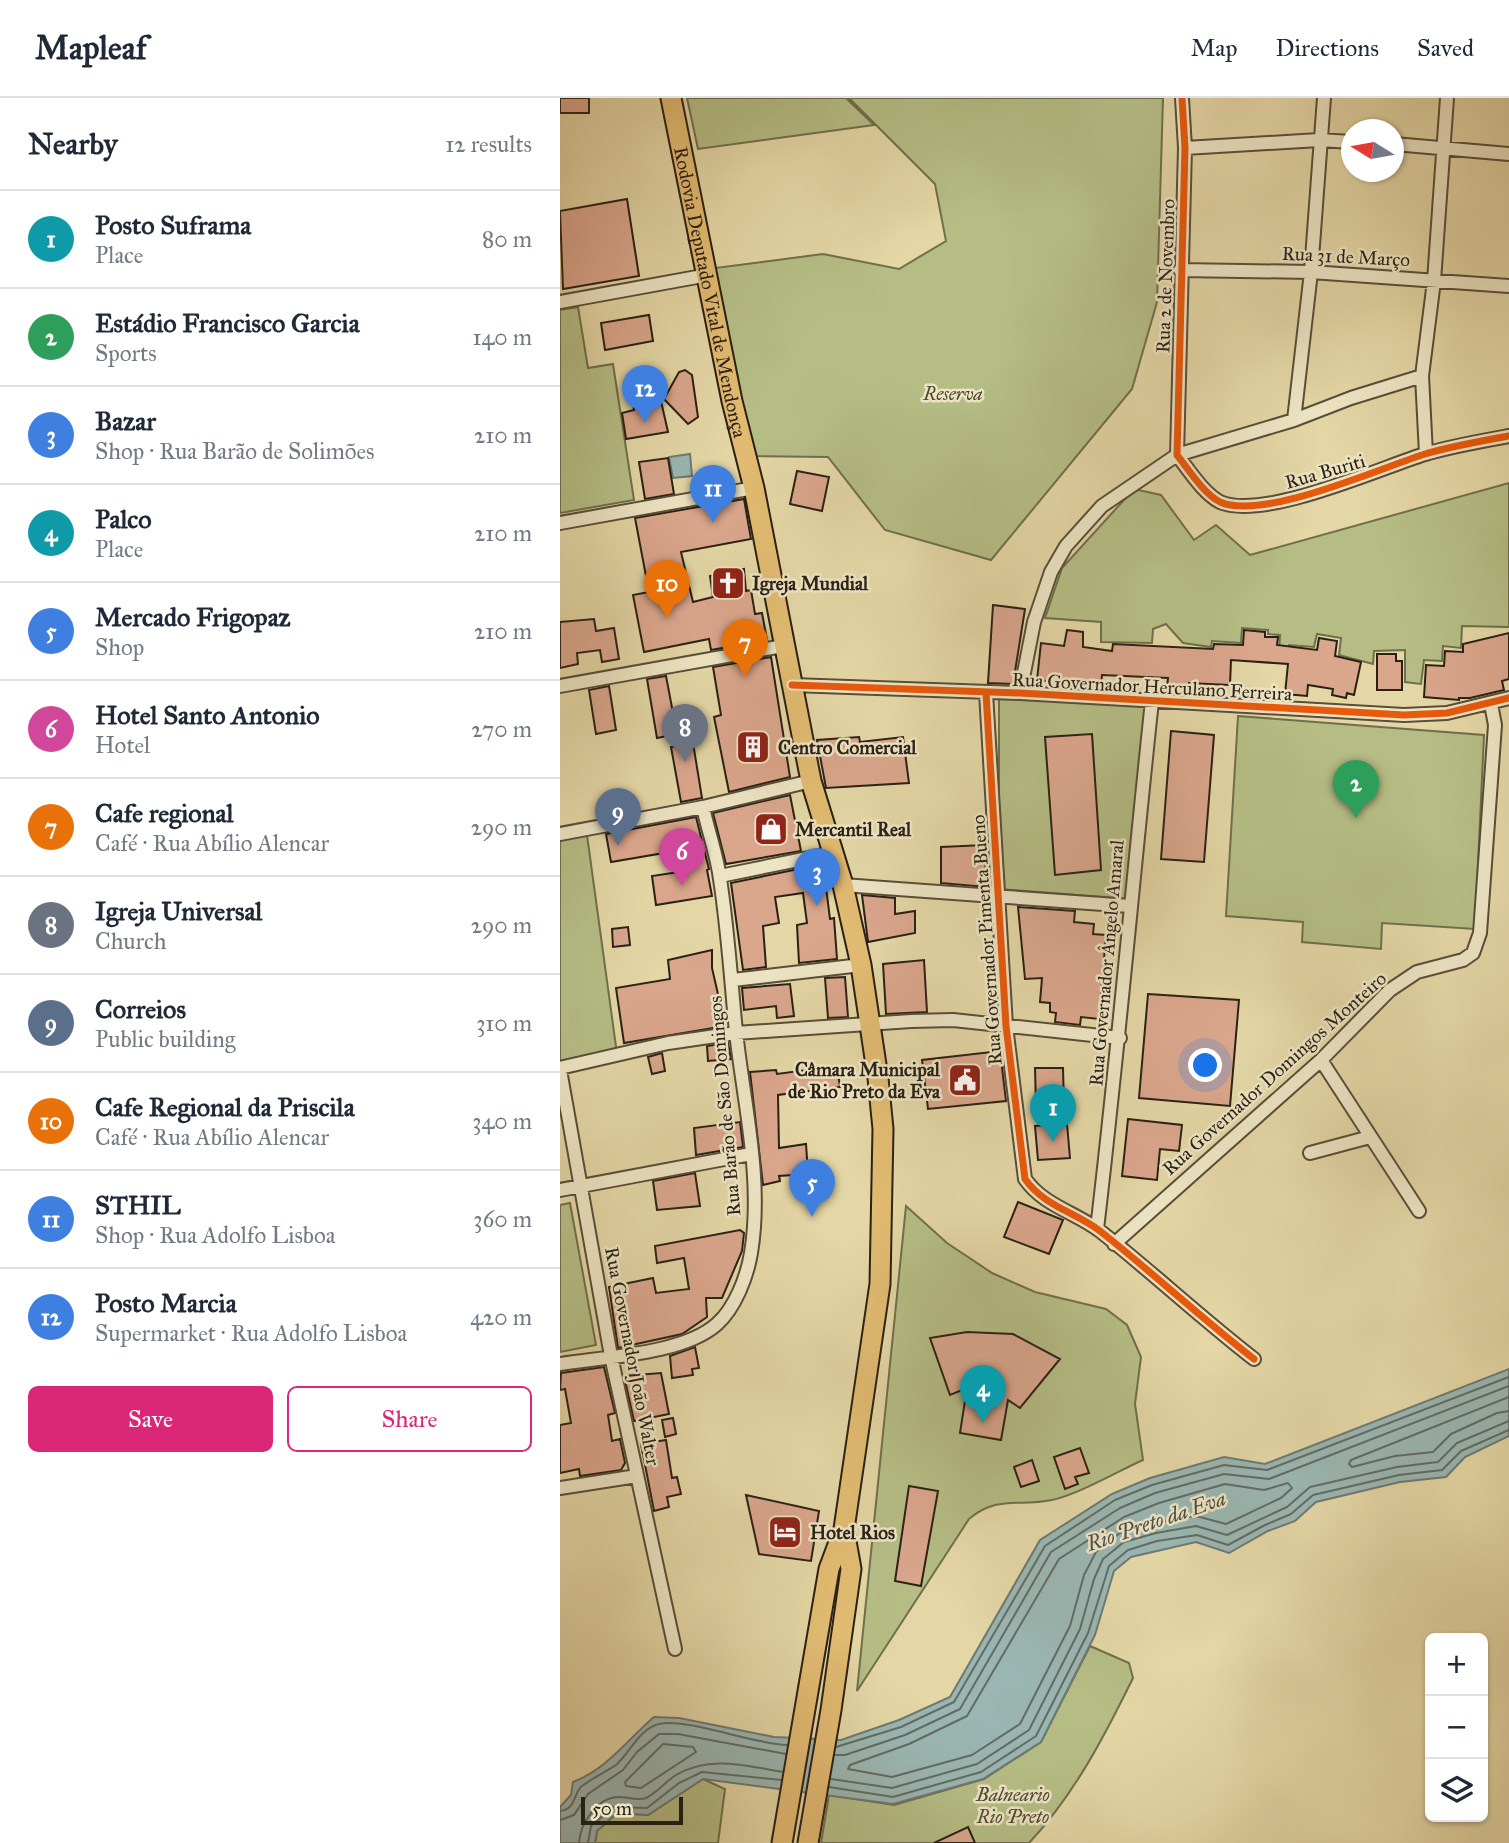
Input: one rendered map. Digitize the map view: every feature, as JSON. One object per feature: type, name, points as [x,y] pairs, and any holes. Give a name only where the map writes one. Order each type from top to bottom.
[{"type":"main road","name":"Rodovia Deputado Vital de Mendonça","points":[[671,98],[732,401],[754,488],[811,781],[843,885],[862,965],[883,1129],[880,1284],[844,1529]]},
{"type":"main road","points":[[782,1843],[829,1569],[844,1529]]},
{"type":"main road","points":[[808,1843],[831,1710],[851,1569],[844,1529]]},
{"type":"street","name":"Rua 2 de Novembro","points":[[1177,455],[1185,148],[1182,98]]},
{"type":"street","points":[[1294,420],[1311,272],[1324,98]]},
{"type":"street","points":[[1426,454],[1422,376],[1434,281],[1447,98]]},
{"type":"street","points":[[1185,148],[1319,140],[1341,141]]},
{"type":"street","points":[[1404,145],[1509,155]]},
{"type":"street","name":"Rua 31 de Março","points":[[1180,270],[1311,272],[1509,286]]},
{"type":"street","points":[[560,302],[708,275]]},
{"type":"street","points":[[1020,693],[1034,622],[1051,572],[1066,546],[1102,506],[1177,455],[1294,420],[1422,376]]},
{"type":"street","name":"Rua Buriti","points":[[1177,455],[1219,501],[1242,508],[1265,505],[1349,481],[1426,454],[1504,437]]},
{"type":"street","points":[[560,523],[754,488]]},
{"type":"street","points":[[560,686],[783,646]]},
{"type":"street","name":"Rua Governador Herculano Ferreira","points":[[792,685],[1020,693],[1404,715],[1447,713],[1509,698]]},
{"type":"street","name":"Rua Governador Pimenta Bueno","points":[[986,693],[1006,1026],[1026,1179],[1033,1189],[1061,1211],[1097,1229],[1254,1359]]},
{"type":"street","name":"Rua Governador Ângelo Amaral","points":[[1097,1229],[1120,1038],[1130,906],[1152,701]]},
{"type":"street","name":"Rua Governador Domingos Monteiro","points":[[1114,1244],[1321,1060],[1390,990],[1417,972],[1463,960],[1474,953],[1478,944],[1495,725],[1491,704]]},
{"type":"street","points":[[1495,725],[1509,734]]},
{"type":"street","points":[[560,834],[703,807],[811,781]]},
{"type":"street","name":"Rua Barão de São Domingos","points":[[560,1364],[687,1341],[706,1333],[725,1316],[740,1289],[751,1255],[755,1213],[733,980],[720,876],[703,807]]},
{"type":"street","points":[[720,876],[833,853]]},
{"type":"street","points":[[843,885],[1130,906]]},
{"type":"street","points":[[733,980],[862,965]]},
{"type":"street","points":[[560,1069],[668,1043],[736,1033],[953,1020],[1120,1038]]},
{"type":"street","points":[[1321,1060],[1419,1211]]},
{"type":"street","name":"Rua Governador João Walter","points":[[560,1069],[611,1356],[675,1649]]},
{"type":"street","points":[[1310,1153],[1370,1137]]},
{"type":"street","points":[[560,1190],[751,1154]]},
{"type":"street","points":[[560,1488],[638,1476]]},
{"type":"green space","points":[[687,98],[846,98],[874,125],[698,149]]},
{"type":"green space","name":"Reserva","points":[[849,98],[1163,98],[1157,302],[1132,389],[991,560],[885,530],[828,457],[751,456],[715,268],[823,254],[899,269],[946,241],[935,184]]},
{"type":"green space","points":[[578,307],[588,368],[613,364],[634,500],[560,513],[560,310]]},
{"type":"green space","points":[[1509,483],[1509,627],[1462,626],[1461,648],[1443,646],[1442,661],[1424,660],[1421,684],[1405,682],[1405,650],[1374,651],[1373,664],[1339,655],[1341,638],[1317,634],[1314,647],[1289,645],[1288,654],[1279,653],[1280,635],[1268,634],[1268,630],[1242,628],[1241,643],[1212,641],[1211,647],[1183,643],[1166,624],[1153,629],[1152,643],[1101,642],[1101,622],[1045,618],[1062,568],[1134,489],[1161,495],[1194,540],[1216,525],[1250,555]]},
{"type":"green space","points":[[999,697],[1145,705],[1129,899],[999,889]]},
{"type":"green space","points":[[1238,716],[1484,735],[1475,929],[1382,923],[1381,949],[1302,942],[1303,922],[1226,916]]},
{"type":"green space","points":[[587,835],[617,1054],[560,1064],[560,840]]},
{"type":"green space","points":[[570,1203],[596,1345],[560,1352],[560,1205]]},
{"type":"green space","points":[[906,1206],[947,1243],[992,1273],[1035,1292],[1106,1309],[1127,1325],[1141,1357],[1135,1404],[1143,1460],[1062,1497],[1040,1502],[999,1504],[969,1519],[857,1691]]},
{"type":"green space","name":"Balneario Rio Preto","points":[[1090,1646],[1129,1663],[1133,1678],[1074,1785],[1029,1843],[821,1843],[829,1795],[894,1805],[984,1779],[1041,1742]]},
{"type":"green space","points":[[703,1779],[725,1789],[718,1843],[595,1843],[597,1831],[617,1813],[648,1815]]},
{"type":"water","points":[[690,454],[692,476],[673,478],[669,457]]},
{"type":"water","name":"Rio Preto da Eva","points":[[1509,1369],[1509,1436],[1465,1457],[1446,1477],[1400,1482],[1316,1502],[1295,1521],[1268,1531],[1229,1553],[1196,1542],[1131,1557],[1114,1571],[1095,1635],[1041,1742],[983,1779],[893,1804],[703,1779],[648,1815],[617,1813],[597,1831],[595,1843],[560,1843],[560,1807],[571,1795],[573,1782],[606,1762],[654,1717],[679,1718],[774,1737],[841,1740],[899,1720],[950,1697],[1040,1540],[1112,1494],[1150,1478],[1224,1457],[1265,1464]]},
{"type":"building","points":[[560,98],[589,98],[589,113],[560,113]]},
{"type":"building","points":[[627,199],[639,276],[563,289],[560,211]]},
{"type":"building","points":[[649,315],[653,341],[605,350],[601,323]]},
{"type":"building","points":[[685,370],[692,375],[698,417],[688,424],[664,399],[679,372]]},
{"type":"building","points":[[656,379],[668,432],[626,439],[622,413],[634,410],[630,385]]},
{"type":"building","points":[[668,458],[674,494],[645,499],[639,462]]},
{"type":"building","points":[[797,471],[829,477],[822,511],[790,504]]},
{"type":"building","points":[[744,499],[751,539],[681,552],[693,602],[713,597],[710,576],[744,569],[746,591],[751,590],[755,614],[762,613],[767,640],[711,650],[709,639],[644,652],[633,595],[649,592],[635,518]]},
{"type":"building","points":[[993,605],[1025,609],[1013,684],[988,683]]},
{"type":"building","points":[[594,619],[596,631],[614,628],[619,659],[602,662],[600,650],[577,653],[578,664],[560,668],[560,622]]},
{"type":"building","points":[[1067,630],[1083,632],[1083,647],[1112,651],[1113,644],[1213,649],[1214,644],[1243,645],[1244,630],[1265,632],[1265,637],[1278,637],[1277,645],[1317,650],[1319,638],[1337,641],[1335,656],[1361,662],[1354,695],[1347,693],[1346,698],[1332,695],[1333,689],[1308,685],[1307,696],[1285,694],[1288,664],[1231,660],[1230,685],[1189,683],[1189,688],[1167,687],[1168,678],[1102,675],[1101,685],[1037,680],[1041,643],[1064,646]]},
{"type":"building","points":[[1509,633],[1509,679],[1502,681],[1504,690],[1459,700],[1424,697],[1426,665],[1444,666],[1445,651],[1463,652],[1463,644]]},
{"type":"building","points":[[1377,654],[1396,654],[1396,661],[1402,661],[1402,690],[1377,690]]},
{"type":"building","name":"Centro Comercial","points":[[771,657],[790,777],[729,792],[714,717],[721,715],[713,667]]},
{"type":"building","points":[[666,676],[677,734],[657,738],[647,679]]},
{"type":"building","points":[[609,686],[616,730],[596,734],[589,690]]},
{"type":"building","points":[[1171,731],[1214,735],[1204,862],[1161,859]]},
{"type":"building","points":[[1092,734],[1101,870],[1055,875],[1045,737]]},
{"type":"building","points":[[859,737],[860,742],[903,737],[909,783],[826,788],[817,740]]},
{"type":"building","points":[[693,743],[702,798],[681,802],[671,747]]},
{"type":"building","name":"Mercantil Real","points":[[790,795],[801,851],[726,864],[713,813]]},
{"type":"building","points":[[696,817],[709,869],[712,896],[656,905],[652,876],[679,872],[676,851],[611,862],[606,834]]},
{"type":"building","points":[[985,845],[986,887],[941,883],[941,847]]},
{"type":"building","points":[[823,864],[830,919],[834,918],[837,959],[799,963],[797,925],[807,923],[803,893],[775,897],[779,923],[763,926],[766,967],[743,970],[731,883]]},
{"type":"building","points":[[862,895],[895,898],[895,914],[915,911],[915,933],[868,942]]},
{"type":"building","points":[[1018,907],[1075,911],[1074,922],[1094,924],[1093,934],[1106,935],[1099,1019],[1081,1017],[1080,1025],[1055,1022],[1056,1013],[1050,1012],[1050,1003],[1040,1002],[1042,978],[1025,979]]},
{"type":"building","points":[[628,927],[630,945],[613,947],[612,929]]},
{"type":"building","points":[[712,950],[712,968],[720,1003],[714,1004],[719,1027],[624,1043],[616,988],[670,979],[668,960]]},
{"type":"building","points":[[924,960],[927,1012],[886,1014],[883,964]]},
{"type":"building","points":[[845,977],[848,1017],[828,1018],[825,978]]},
{"type":"building","points":[[790,984],[794,1016],[777,1018],[776,1006],[744,1010],[742,988]]},
{"type":"building","points":[[1148,994],[1239,1000],[1230,1106],[1139,1098]]},
{"type":"building","points":[[728,1043],[731,1059],[708,1061],[707,1046]]},
{"type":"building","name":"Câmara Municipal de Rio Preto da Eva","points":[[1000,1051],[1006,1101],[928,1109],[922,1060]]},
{"type":"building","points":[[662,1053],[665,1071],[652,1074],[648,1057]]},
{"type":"building","points":[[837,1066],[840,1087],[778,1095],[779,1148],[806,1144],[808,1174],[779,1176],[780,1181],[763,1185],[750,1072],[776,1070],[777,1074]]},
{"type":"building","points":[[1035,1068],[1063,1068],[1064,1106],[1036,1106]]},
{"type":"building","points":[[1128,1119],[1182,1125],[1179,1151],[1160,1149],[1157,1180],[1122,1176]]},
{"type":"building","points":[[740,1122],[743,1147],[696,1155],[694,1128]]},
{"type":"building","points":[[1067,1124],[1070,1158],[1038,1160],[1035,1126]]},
{"type":"building","points":[[695,1173],[700,1206],[657,1210],[653,1181]]},
{"type":"building","points":[[1018,1202],[1063,1220],[1049,1254],[1004,1237]]},
{"type":"building","points":[[740,1230],[744,1233],[742,1251],[722,1298],[706,1298],[707,1317],[682,1334],[618,1348],[609,1287],[653,1278],[656,1293],[689,1289],[684,1258],[657,1263],[655,1246]]},
{"type":"building","points":[[967,1332],[1013,1334],[1060,1359],[1020,1408],[1008,1400],[1001,1440],[960,1433],[967,1388],[950,1395],[930,1338]]},
{"type":"building","points":[[695,1347],[699,1368],[692,1369],[693,1375],[672,1378],[670,1356]]},
{"type":"building","points":[[604,1367],[615,1413],[608,1415],[612,1441],[620,1439],[625,1463],[621,1470],[580,1476],[579,1469],[560,1473],[560,1425],[571,1423],[565,1389],[560,1390],[561,1373]]},
{"type":"building","points":[[661,1373],[669,1414],[634,1421],[624,1376]]},
{"type":"building","points":[[673,1418],[676,1434],[665,1437],[662,1420]]},
{"type":"building","points":[[666,1440],[672,1478],[677,1477],[681,1494],[667,1497],[669,1507],[654,1511],[641,1444]]},
{"type":"building","points":[[1080,1448],[1089,1473],[1075,1477],[1078,1484],[1065,1489],[1054,1457]]},
{"type":"building","points":[[1032,1460],[1039,1481],[1021,1487],[1014,1467]]},
{"type":"building","points":[[909,1486],[938,1491],[921,1586],[895,1581]]},
{"type":"building","name":"Hotel Rios","points":[[746,1495],[819,1511],[811,1561],[759,1554]]},
{"type":"building","points":[[968,1827],[975,1843],[934,1843]]},
{"type":"cycle path","points":[[1182,98],[1185,148],[1177,455],[1202,487],[1220,502],[1239,506],[1264,504],[1322,490],[1435,451],[1509,436]]},
{"type":"cycle path","points":[[792,685],[1020,693],[1404,715],[1447,713],[1509,698]]},
{"type":"cycle path","points":[[986,693],[1006,1026],[1025,1179],[1041,1196],[1100,1231],[1254,1359]]},
{"type":"place","name":"Posto Marcia","points":[[645,423]]},
{"type":"place","name":"STHIL","points":[[713,523]]},
{"type":"place","name":"Igreja Mundial","points":[[728,583]]},
{"type":"place","name":"Cafe Regional da Priscila","points":[[667,618]]},
{"type":"place","name":"Cafe regional","points":[[745,677]]},
{"type":"place","name":"Centro Comercial","points":[[753,747]]},
{"type":"place","name":"Igreja Universal","points":[[685,762]]},
{"type":"place","name":"Estádio Francisco Garcia","points":[[1356,818]]},
{"type":"place","name":"Mercantil Real","points":[[771,829]]},
{"type":"place","name":"Correios","points":[[618,846]]},
{"type":"place","name":"Hotel Santo Antonio","points":[[682,886]]},
{"type":"place","name":"Bazar","points":[[817,906]]},
{"type":"place","name":"Câmara Municipal de Rio Preto da Eva","points":[[965,1080]]},
{"type":"place","name":"Posto Suframa","points":[[1053,1142]]},
{"type":"place","name":"Mercado Frigopaz","points":[[812,1217]]},
{"type":"place","name":"Palco","points":[[983,1423]]},
{"type":"place","name":"Hotel Rios","points":[[785,1532]]}]
